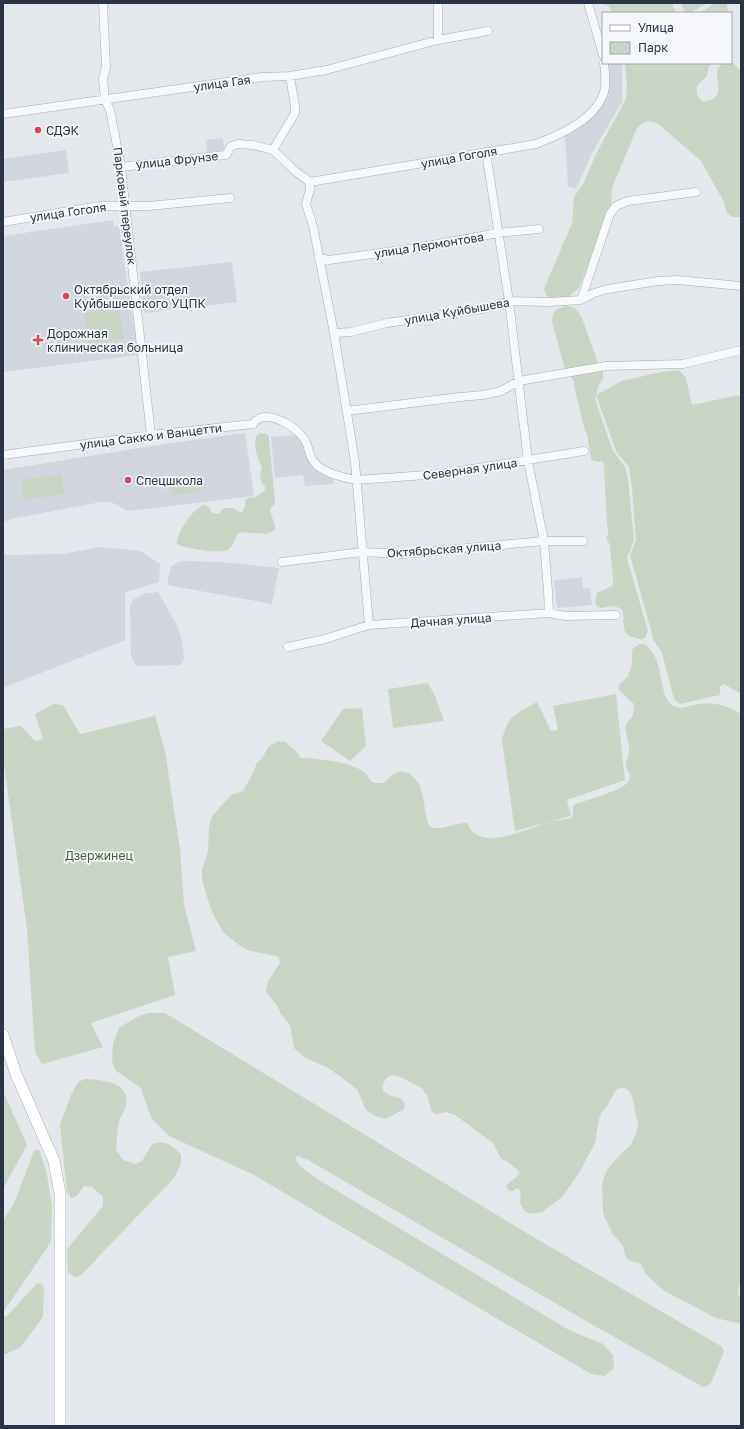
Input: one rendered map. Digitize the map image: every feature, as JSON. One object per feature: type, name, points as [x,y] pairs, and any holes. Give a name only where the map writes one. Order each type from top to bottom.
[{"type":"main road","points":[[3,1035],[16,1074],[54,1160],[58,1176],[60,1193],[60,1426]]},
{"type":"street","name":"Парковый переулок","points":[[103,3],[106,68],[103,78],[105,100],[110,110],[121,167],[151,435]]},
{"type":"street","points":[[438,3],[438,40]]},
{"type":"street","points":[[588,3],[602,52]]},
{"type":"street","name":"улица Гая","points":[[3,114],[262,77],[290,76],[326,70],[438,40],[488,31]]},
{"type":"street","name":"улица Гоголя","points":[[310,182],[536,144],[579,123],[597,106],[605,87],[604,64]]},
{"type":"street","points":[[273,150],[295,113],[290,76]]},
{"type":"street","name":"улица Фрунзе","points":[[121,167],[226,155],[231,146],[238,144],[253,145],[273,150],[295,171],[310,182]]},
{"type":"street","points":[[486,152],[509,301],[528,461],[544,541],[549,613]]},
{"type":"street","points":[[310,182],[310,189],[306,204],[313,226],[334,333],[355,462],[369,625]]},
{"type":"street","points":[[581,300],[610,214],[616,206],[628,201],[696,192]]},
{"type":"street","name":"улица Гоголя","points":[[3,222],[99,206],[149,206],[230,198]]},
{"type":"street","name":"улица Лермонтова","points":[[319,258],[329,260],[416,248],[498,233],[539,229]]},
{"type":"street","points":[[581,300],[594,293],[608,289],[658,281],[677,280],[741,286]]},
{"type":"street","name":"улица Куйбышева","points":[[334,333],[351,332],[387,323],[482,308],[509,301],[549,302],[581,300]]},
{"type":"street","points":[[346,411],[460,396],[484,395],[501,391],[519,381],[606,366],[683,364],[741,350]]},
{"type":"street","name":"улица Сакко и Ванцетти","points":[[3,455],[151,435],[253,424],[258,419],[266,417],[276,419],[294,428],[305,441],[313,462],[321,469],[356,480]]},
{"type":"street","name":"Северная улица","points":[[356,480],[441,474],[584,452]]},
{"type":"street","name":"Октябрьская улица","points":[[282,562],[362,552],[403,554],[544,541],[583,540]]},
{"type":"street","name":"Дачная улица","points":[[288,647],[325,639],[369,625],[549,613],[565,616],[616,615]]},
{"type":"shaded area","points":[[607,64],[622,64],[622,102],[591,155],[576,189],[568,186],[565,134],[583,123],[600,109],[605,99]]},
{"type":"shaded area","points":[[223,138],[224,150],[207,152],[206,140]]},
{"type":"shaded area","points":[[66,150],[69,173],[3,182],[3,159]]},
{"type":"shaded area","name":"Октябрьский отдел Куйбышевского УЦПК","points":[[113,220],[114,227],[119,226],[138,355],[3,372],[3,236]]},
{"type":"shaded area","points":[[232,262],[237,302],[144,313],[140,272]]},
{"type":"shaded area","name":"Спецшкола","points":[[245,433],[254,496],[128,511],[111,502],[101,502],[11,519],[3,522],[3,470],[164,444]]},
{"type":"shaded area","points":[[298,435],[307,451],[314,469],[333,477],[334,484],[305,486],[303,475],[275,478],[271,437]]},
{"type":"shaded area","points":[[99,547],[141,551],[160,564],[159,582],[125,592],[125,640],[3,688],[3,555],[64,554]]},
{"type":"shaded area","points":[[181,561],[221,562],[279,568],[272,604],[167,585],[171,566]]},
{"type":"shaded area","points":[[582,577],[583,589],[590,588],[592,605],[557,608],[554,581]]},
{"type":"shaded area","points":[[158,592],[178,627],[184,659],[180,665],[136,666],[131,656],[130,606],[133,600],[143,594]]},
{"type":"green space","points":[[601,3],[672,3],[676,12],[612,12],[609,6]]},
{"type":"green space","points":[[681,3],[707,3],[692,12],[685,12]]},
{"type":"green space","points":[[715,3],[726,3],[729,12],[702,12]]},
{"type":"green space","points":[[732,62],[741,71],[741,217],[733,217],[727,213],[723,200],[701,161],[657,123],[647,121],[637,128],[612,188],[611,205],[578,289],[569,296],[551,299],[547,296],[544,289],[572,223],[574,197],[583,184],[597,152],[626,99],[627,87],[625,64],[711,64],[709,66],[707,76],[697,86],[698,95],[704,102],[711,100],[718,94],[717,69],[722,64],[732,64]]},
{"type":"green space","points":[[565,306],[572,307],[577,310],[582,318],[598,363],[603,369],[603,378],[598,387],[595,399],[613,451],[625,467],[628,479],[634,540],[627,558],[648,631],[645,638],[642,639],[630,636],[625,631],[622,609],[614,606],[601,608],[598,607],[595,602],[597,593],[612,586],[613,581],[610,545],[606,538],[608,531],[604,467],[603,462],[594,461],[591,459],[587,434],[585,431],[574,381],[565,369],[552,322],[553,314],[556,310]]},
{"type":"green space","points":[[119,308],[124,339],[88,344],[84,313]]},
{"type":"green space","points":[[679,370],[686,378],[692,405],[739,395],[741,400],[741,694],[724,684],[720,686],[720,695],[680,704],[674,699],[662,653],[654,641],[630,555],[636,540],[629,467],[616,451],[596,395],[622,381],[661,372]]},
{"type":"green space","points":[[260,433],[269,436],[275,501],[270,510],[275,525],[275,530],[266,534],[240,532],[230,548],[221,551],[198,550],[177,544],[187,520],[197,509],[206,505],[212,513],[219,514],[224,508],[233,508],[239,512],[242,512],[245,507],[245,500],[256,497],[265,490],[265,486],[260,480],[262,467],[258,460],[255,446],[256,437]]},
{"type":"green space","points":[[62,475],[64,494],[24,500],[21,480]]},
{"type":"green space","points":[[200,477],[201,492],[173,495],[171,480]]},
{"type":"green space","points":[[640,644],[645,644],[656,658],[665,694],[672,705],[681,708],[694,705],[717,704],[728,707],[741,714],[741,1280],[738,1296],[741,1298],[741,1324],[716,1318],[663,1290],[646,1274],[641,1264],[628,1260],[623,1246],[612,1233],[603,1213],[602,1185],[608,1168],[630,1146],[637,1132],[638,1122],[633,1099],[629,1091],[625,1088],[616,1090],[602,1112],[599,1119],[595,1143],[579,1173],[562,1197],[542,1212],[533,1214],[525,1212],[520,1203],[521,1191],[517,1188],[513,1191],[509,1191],[506,1187],[520,1172],[508,1162],[501,1159],[493,1143],[455,1115],[446,1112],[437,1114],[433,1113],[428,1097],[421,1087],[398,1076],[390,1076],[384,1082],[383,1091],[388,1095],[404,1101],[405,1106],[404,1109],[386,1119],[377,1117],[366,1110],[357,1089],[327,1067],[305,1058],[294,1048],[290,1025],[266,992],[268,981],[280,963],[279,958],[277,956],[250,951],[239,945],[224,933],[215,918],[202,880],[202,870],[208,851],[209,827],[212,816],[231,795],[243,791],[257,763],[262,758],[269,746],[278,741],[285,742],[294,749],[301,758],[334,761],[359,769],[365,773],[373,783],[384,783],[390,777],[400,772],[411,775],[420,786],[427,820],[430,827],[439,828],[467,823],[474,833],[482,837],[491,838],[512,835],[550,822],[571,818],[573,815],[573,806],[575,804],[618,789],[629,780],[630,774],[627,770],[626,763],[629,748],[625,726],[633,715],[634,704],[619,690],[619,685],[628,676],[632,664],[633,648]]},
{"type":"green space","points":[[428,683],[436,698],[444,721],[393,728],[388,689]]},
{"type":"green space","points":[[616,694],[625,780],[567,800],[571,816],[515,831],[502,740],[504,731],[510,720],[518,712],[537,702],[551,731],[558,730],[553,706]]},
{"type":"green space","name":"Дзержинец","points":[[54,704],[63,705],[80,734],[155,716],[165,751],[180,849],[184,905],[196,951],[168,957],[175,995],[91,1023],[103,1047],[42,1064],[35,1052],[27,929],[3,758],[3,729],[21,726],[35,741],[43,739],[35,714]]},
{"type":"green space","points":[[362,708],[366,746],[350,761],[321,741],[343,709]]},
{"type":"green space","points":[[148,1013],[165,1013],[528,1234],[721,1346],[724,1351],[711,1383],[703,1387],[308,1160],[298,1156],[296,1157],[298,1164],[304,1170],[319,1180],[569,1330],[603,1344],[613,1355],[614,1368],[605,1376],[591,1374],[254,1175],[169,1136],[151,1118],[141,1088],[115,1070],[112,1062],[113,1043],[119,1028],[137,1017]]},
{"type":"green space","points":[[85,1079],[107,1081],[120,1087],[125,1092],[125,1108],[119,1122],[116,1150],[123,1160],[135,1164],[142,1161],[152,1144],[161,1142],[171,1145],[181,1154],[181,1164],[174,1178],[80,1276],[75,1277],[68,1273],[67,1249],[103,1206],[103,1197],[92,1187],[84,1186],[77,1196],[71,1198],[67,1192],[60,1125],[71,1095],[78,1082]]},
{"type":"green space","points":[[3,1091],[27,1145],[3,1189]]},
{"type":"green space","points":[[37,1149],[40,1151],[47,1175],[52,1206],[51,1242],[4,1311],[3,1315],[3,1221],[14,1203],[34,1151]]},
{"type":"green space","points":[[37,1283],[43,1285],[43,1317],[20,1348],[3,1355],[3,1315],[5,1317],[8,1315]]},
{"type":"place","name":"СДЭК","points":[[38,130]]},
{"type":"place","name":"Октябрьский отдел Куйбышевского УЦПК","points":[[66,296]]},
{"type":"place","name":"Дорожная клиническая больница","points":[[38,340]]},
{"type":"place","name":"Спецшкола","points":[[128,480]]}]
